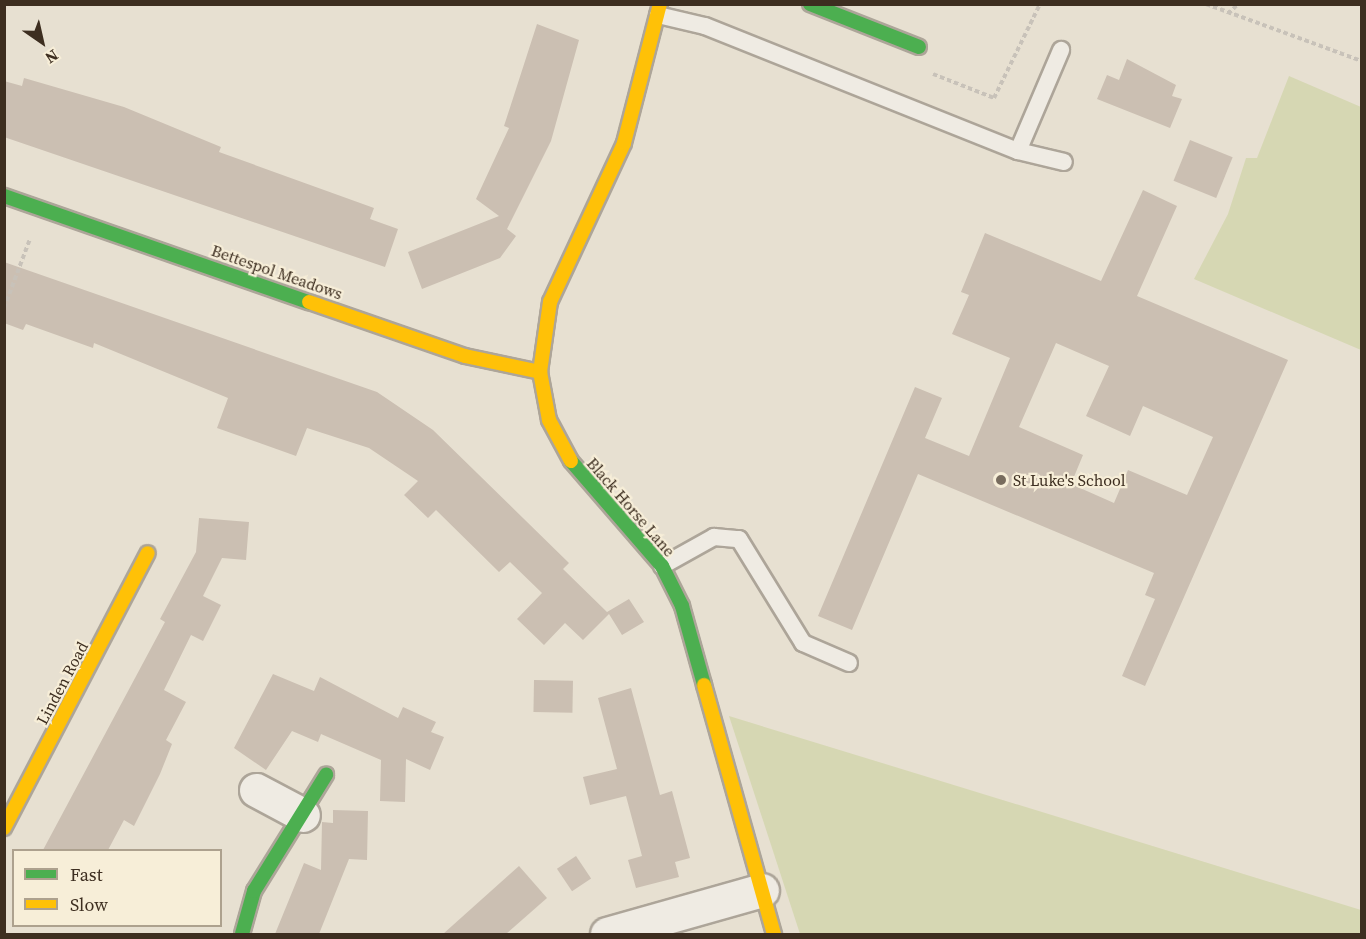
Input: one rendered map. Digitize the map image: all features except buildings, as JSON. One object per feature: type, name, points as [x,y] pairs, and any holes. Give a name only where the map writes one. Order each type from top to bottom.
[{"type":"street","points":[[810,4],[919,47]]},
{"type":"street","name":"Black Horse Lane","points":[[659,10],[624,143],[550,302],[540,372],[549,420],[576,471],[663,566],[682,606],[774,934]]},
{"type":"street","name":"Bettespol Meadows","points":[[4,196],[42,207],[465,356],[540,372]]},
{"type":"street","name":"Linden Road","points":[[4,828],[148,553]]},
{"type":"street","points":[[242,934],[254,891],[326,775]]},
{"type":"street","points":[[256,790],[303,815]]},
{"type":"street","points":[[607,934],[762,890]]},
{"type":"lane","points":[[659,10],[705,26],[1018,151],[1064,162]]},
{"type":"lane","points":[[1018,151],[1061,50]]},
{"type":"lane","points":[[663,566],[714,537],[739,539],[803,643],[849,663]]},
{"type":"path","points":[[919,47],[932,74],[994,98],[1040,4]]},
{"type":"path","points":[[1206,4],[1228,14],[1362,61]]},
{"type":"path","points":[[1228,14],[1238,4]]},
{"type":"path","points":[[4,308],[42,207]]},
{"type":"green space","points":[[1289,76],[1361,107],[1361,350],[1194,279],[1228,214],[1246,158],[1257,158]]},
{"type":"green space","points":[[729,716],[1361,910],[1361,934],[800,934]]},
{"type":"traffic: fast","points":[[810,4],[919,47]]},
{"type":"traffic: fast","points":[[4,196],[309,302]]},
{"type":"traffic: fast","points":[[571,461],[662,566],[682,606],[704,685]]},
{"type":"traffic: fast","points":[[242,934],[254,891],[326,775]]},
{"type":"traffic: slow","points":[[571,461],[549,420],[540,372],[550,302],[624,143],[660,4]]},
{"type":"traffic: slow","points":[[309,302],[465,356],[540,372]]},
{"type":"traffic: slow","points":[[4,828],[148,553]]},
{"type":"traffic: slow","points":[[704,685],[774,934]]},
{"type":"place","name":"St Luke's School","points":[[1001,480]]}]
